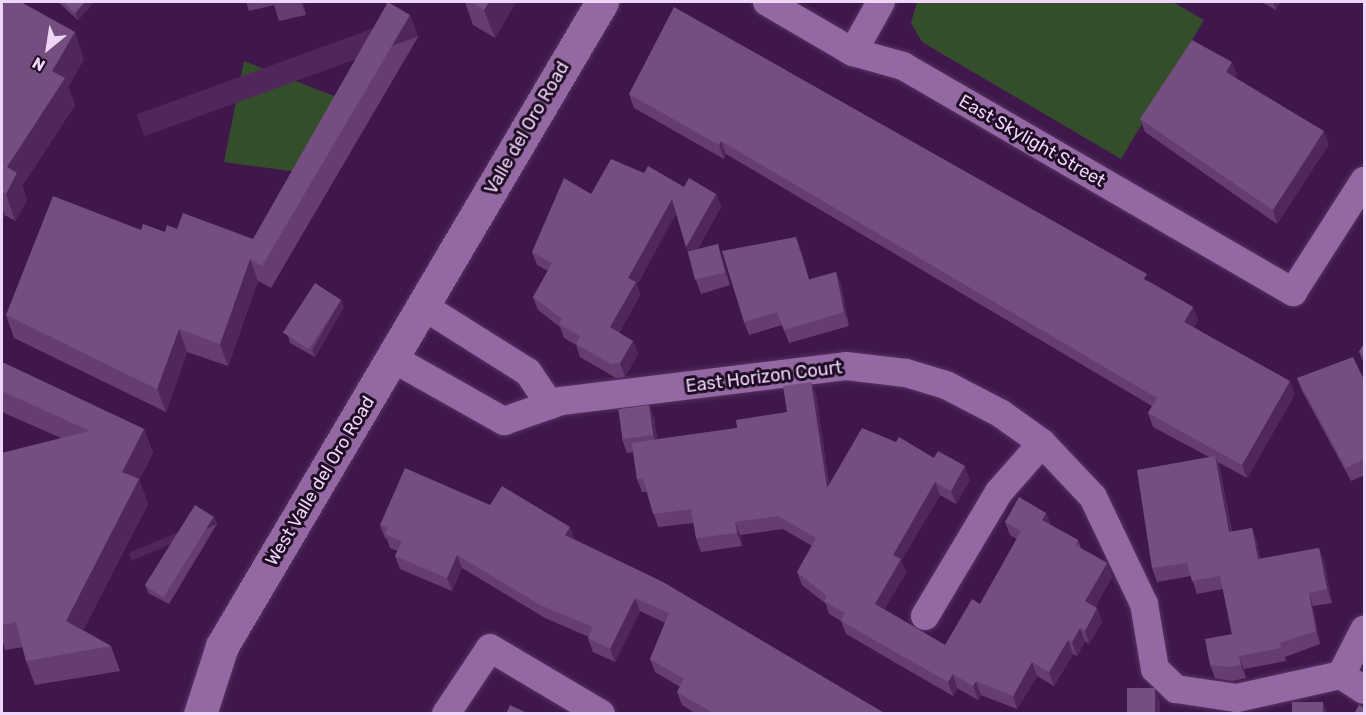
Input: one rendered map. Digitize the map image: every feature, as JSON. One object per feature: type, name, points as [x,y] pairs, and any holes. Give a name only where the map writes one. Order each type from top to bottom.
[{"type":"street","name":"Valle del Oro Road","points":[[453,254],[602,2]]},
{"type":"street","name":"East Skylight Street","points":[[767,2],[853,52],[903,66],[1293,292],[1365,181]]},
{"type":"street","points":[[853,52],[881,2]]},
{"type":"street","name":"West Valle del Oro Road","points":[[200,714],[222,646],[453,254]]},
{"type":"street","points":[[423,306],[528,372],[550,405]]},
{"type":"street","name":"East Horizon Court","points":[[392,358],[504,421],[550,405],[846,366],[906,373],[946,385],[1000,413],[1042,443],[1093,496],[1113,532],[1144,604],[1155,669],[1176,689],[1237,698],[1341,675]]},
{"type":"street","points":[[925,616],[999,492],[1042,443]]},
{"type":"street","points":[[1365,630],[1341,675],[1365,690]]},
{"type":"street","points":[[446,714],[490,648],[601,714]]},
{"type":"green space","points":[[917,2],[1173,2],[1204,20],[1121,159],[922,42],[911,23]]},
{"type":"green space","points":[[244,61],[342,99],[297,172],[224,162]]},
{"type":"building","points":[[2,2],[21,2],[75,32],[52,71],[65,78],[7,167],[17,173],[6,194],[2,192]]},
{"type":"building","points":[[63,2],[85,2],[75,13]]},
{"type":"building","points":[[388,2],[410,15],[262,266],[250,259],[220,344],[179,329],[157,389],[6,315],[53,196],[141,230],[143,224],[165,232],[167,225],[177,229],[183,213],[253,239]]},
{"type":"building","points":[[472,2],[489,2],[484,10]]},
{"type":"building","points":[[674,7],[1147,274],[1144,279],[1193,307],[1184,322],[1290,381],[1242,465],[1148,413],[1157,398],[721,141],[719,145],[629,94]]},
{"type":"building","points":[[1192,40],[1232,62],[1226,72],[1324,131],[1273,210],[1140,119]]},
{"type":"building","points":[[611,159],[644,173],[648,166],[684,187],[689,178],[716,194],[686,247],[672,199],[628,278],[636,282],[610,327],[633,341],[620,363],[611,364],[576,344],[580,336],[559,324],[562,319],[533,297],[552,263],[532,252],[564,178],[591,194]]},
{"type":"building","points":[[796,237],[809,280],[836,272],[844,312],[784,330],[777,312],[744,322],[722,251]]},
{"type":"building","points":[[718,244],[725,272],[695,280],[688,251]]},
{"type":"building","points":[[315,283],[341,300],[309,349],[283,332]]},
{"type":"building","points":[[1365,341],[1365,356],[1359,352]]},
{"type":"building","points":[[1353,357],[1365,382],[1365,459],[1346,468],[1297,378]]},
{"type":"building","points":[[2,362],[144,429],[122,472],[139,479],[66,621],[111,646],[26,661],[16,622],[2,625],[2,453],[90,431],[2,391]]},
{"type":"building","points":[[811,382],[827,488],[862,428],[896,442],[899,437],[934,458],[938,451],[965,466],[951,491],[935,482],[893,555],[901,559],[875,604],[945,645],[972,599],[980,604],[1021,531],[1005,522],[1019,497],[1046,513],[1042,520],[1078,540],[1075,545],[1107,563],[1085,601],[1097,608],[1085,631],[1080,628],[1072,642],[1068,640],[1049,672],[1032,662],[1013,696],[976,681],[973,686],[953,674],[948,682],[841,621],[845,613],[824,601],[827,596],[797,572],[816,538],[778,516],[735,522],[737,533],[696,538],[691,509],[653,514],[643,478],[637,479],[632,443],[737,428],[736,420],[787,412],[783,386]]},
{"type":"building","points":[[649,405],[653,435],[622,439],[618,409]]},
{"type":"building","points":[[1215,456],[1229,532],[1252,528],[1258,559],[1319,548],[1327,589],[1309,593],[1316,631],[1280,643],[1281,648],[1239,656],[1241,665],[1228,667],[1210,665],[1205,639],[1232,634],[1220,576],[1192,581],[1187,563],[1152,568],[1137,470]]},
{"type":"building","points":[[405,468],[490,505],[502,486],[570,527],[565,535],[663,582],[886,714],[715,714],[677,692],[684,679],[650,659],[669,613],[635,598],[610,649],[588,638],[593,627],[540,605],[457,555],[447,578],[395,556],[402,541],[385,534],[388,528],[380,525]]},
{"type":"building","points":[[195,505],[214,517],[163,597],[145,586]]},
{"type":"building","points":[[1127,688],[1155,688],[1155,714],[1127,714]]},
{"type":"building","points":[[1292,702],[1323,702],[1323,714],[1292,714]]},
{"type":"building","points":[[510,705],[529,714],[506,714]]},
{"type":"building","points":[[1359,705],[1365,708],[1365,714],[1354,714]]}]
